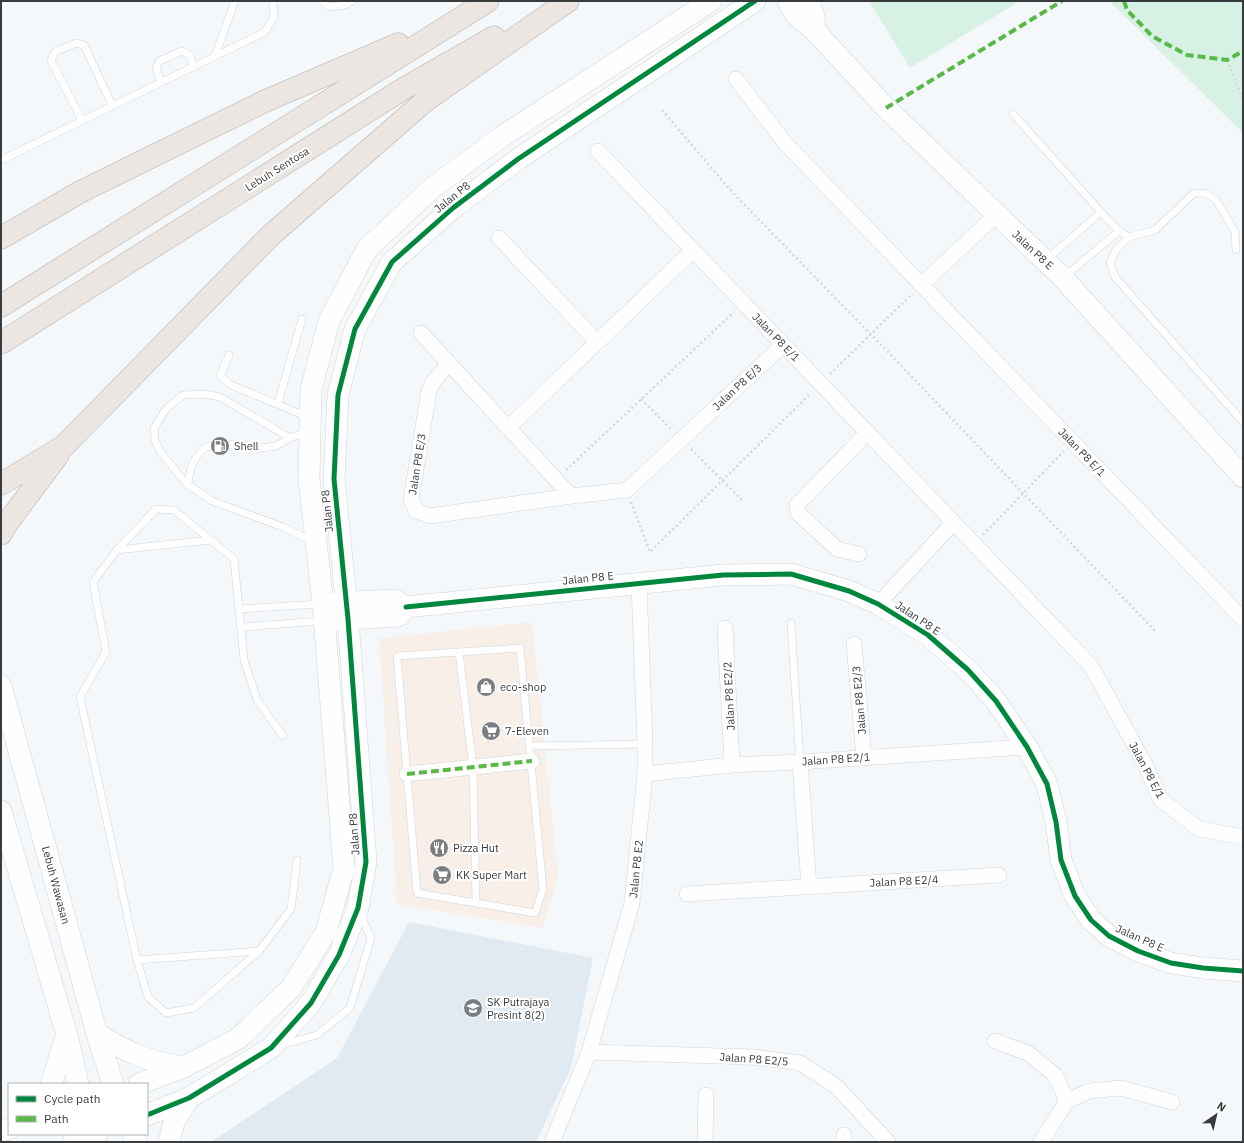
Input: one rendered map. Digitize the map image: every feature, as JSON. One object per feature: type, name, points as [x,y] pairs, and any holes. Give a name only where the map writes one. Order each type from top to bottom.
[{"type":"main road","points":[[1,306],[488,1]]},
{"type":"main road","name":"Lebuh Sentosa","points":[[1,343],[404,89],[556,1]]},
{"type":"main road","points":[[1,534],[8,522],[64,446],[271,235],[425,101],[568,1]]},
{"type":"main road","points":[[1,227],[80,192],[263,102],[462,16]]},
{"type":"main road","points":[[1,238],[80,192]]},
{"type":"main road","points":[[1,484],[64,446]]},
{"type":"street","name":"Jalan P8","points":[[142,1083],[184,1067],[239,1038],[291,988],[326,932],[344,868],[324,612],[309,479],[311,389],[329,321],[367,249],[432,188],[501,137],[711,1]]},
{"type":"street","name":"Jalan P8","points":[[148,1115],[189,1098],[271,1048],[312,1003],[339,955],[358,908],[366,862],[348,611],[334,479],[338,395],[355,329],[392,262],[453,208],[518,159],[755,1]]},
{"type":"street","name":"Jalan P8 E","points":[[788,1],[795,14],[815,30],[886,108],[1063,278],[1243,477]]},
{"type":"street","points":[[809,1],[814,17],[815,30]]},
{"type":"street","name":"Jalan P8 E/1","points":[[736,79],[785,143],[1243,619]]},
{"type":"street","name":"Jalan P8 E/1","points":[[598,151],[953,523],[975,543],[1091,666],[1146,766],[1160,799],[1199,829],[1243,837]]},
{"type":"street","points":[[921,285],[996,215]]},
{"type":"street","points":[[499,238],[597,342]]},
{"type":"street","points":[[508,428],[693,250]]},
{"type":"street","points":[[421,333],[571,496]]},
{"type":"street","name":"Jalan P8 E/3","points":[[449,363],[433,382],[429,392],[411,499],[416,511],[430,516],[571,496],[627,490],[783,345]]},
{"type":"street","points":[[859,554],[837,549],[798,513],[797,505],[868,433]]},
{"type":"street","points":[[878,604],[953,523]]},
{"type":"street","name":"Jalan P8 E","points":[[348,611],[398,616],[406,607],[723,575],[791,574],[849,591],[878,604],[928,635],[968,670],[996,701],[1027,747],[1047,784],[1056,822],[1061,860],[1075,896],[1091,920],[1108,936],[1138,951],[1171,963],[1203,968],[1243,971]]},
{"type":"street","name":"Jalan P8 E2","points":[[552,1142],[589,1052],[632,903],[645,774],[646,744],[639,583]]},
{"type":"street","points":[[324,612],[348,611]]},
{"type":"street","name":"Jalan P8 E2/2","points":[[725,628],[732,765]]},
{"type":"street","name":"Jalan P8 E2/3","points":[[854,644],[864,757]]},
{"type":"street","name":"Lebuh Wawasan","points":[[1,686],[97,1034],[113,1083]]},
{"type":"street","name":"Jalan P8 E2/1","points":[[645,774],[732,765],[1027,747]]},
{"type":"street","points":[[407,774],[532,761]]},
{"type":"street","points":[[800,762],[809,886]]},
{"type":"street","points":[[1,811],[66,1035],[78,1083]]},
{"type":"street","name":"Jalan P8 E2/4","points":[[687,894],[999,875]]},
{"type":"street","points":[[97,1034],[128,1052],[156,1063],[184,1067]]},
{"type":"street","points":[[51,1083],[66,1035]]},
{"type":"street","points":[[995,1041],[1028,1054],[1055,1075],[1067,1101]]},
{"type":"street","name":"Jalan P8 E2/5","points":[[589,1052],[753,1057],[800,1063],[836,1086],[888,1142]]},
{"type":"street","points":[[1041,1142],[1067,1101],[1088,1091],[1121,1088],[1172,1102]]},
{"type":"street","points":[[705,1142],[706,1095]]},
{"type":"street","points":[[169,1142],[174,1122],[189,1098]]},
{"type":"street","points":[[73,1142],[95,1136]]},
{"type":"lane","points":[[215,56],[235,1]]},
{"type":"lane","points":[[1,160],[265,32],[274,17],[273,1]]},
{"type":"lane","points":[[322,1],[329,7],[352,1]]},
{"type":"lane","points":[[82,120],[52,61],[55,52],[76,43],[84,45],[112,105]]},
{"type":"lane","points":[[161,82],[156,69],[159,61],[182,51],[190,55],[193,66]]},
{"type":"lane","points":[[1013,114],[1119,231],[1130,237]]},
{"type":"lane","points":[[1236,250],[1235,232],[1216,200],[1205,193],[1194,192],[1155,230],[1130,237],[1116,250],[1110,263],[1115,278],[1243,422]]},
{"type":"lane","points":[[1045,261],[1102,212]]},
{"type":"lane","points":[[1063,278],[1119,231]]},
{"type":"lane","points":[[278,403],[302,319]]},
{"type":"lane","points":[[187,484],[190,478],[190,470],[197,455],[204,447],[236,444],[262,448],[276,446],[310,425],[278,403],[231,385],[220,376],[229,355]]},
{"type":"lane","points":[[290,438],[220,397],[204,394],[183,395],[166,410],[154,428],[155,442],[166,459],[187,484],[212,501],[283,526],[317,544]]},
{"type":"lane","points":[[283,736],[257,700],[244,660],[234,559],[174,510],[156,509],[117,550],[94,582],[106,652],[80,697],[137,960],[148,997],[166,1013],[194,1008],[259,951],[291,908],[297,860]]},
{"type":"lane","points":[[117,550],[210,540]]},
{"type":"lane","points":[[239,609],[324,612]]},
{"type":"lane","points":[[241,627],[324,612]]},
{"type":"lane","points":[[791,623],[800,762]]},
{"type":"lane","points":[[520,648],[532,761],[543,889],[535,914],[417,892],[397,656],[459,652],[520,648]]},
{"type":"lane","points":[[459,652],[473,768],[476,903]]},
{"type":"lane","points":[[530,746],[646,744]]},
{"type":"lane","points":[[271,1048],[317,1035],[350,1008],[371,938],[358,908]]},
{"type":"lane","points":[[137,960],[259,951]]},
{"type":"path","points":[[1227,60],[1243,100]]},
{"type":"path","points":[[662,110],[733,193],[871,334],[1157,633]]},
{"type":"path","points":[[627,490],[650,552],[921,285]]},
{"type":"path","points":[[556,479],[743,303]]},
{"type":"path","points":[[975,543],[1073,442]]},
{"type":"shaded area","points":[[532,622],[558,875],[543,928],[397,904],[379,638]]},
{"type":"shaded area","name":"SK Putrajaya Presint 8(2)","points":[[409,922],[593,958],[571,1068],[536,1142],[211,1142],[337,1058]]},
{"type":"green space","points":[[869,1],[1020,1],[910,68]]},
{"type":"green space","points":[[1109,1],[1243,1],[1243,133]]},
{"type":"marked path","points":[[886,108],[1062,1]]},
{"type":"marked path","points":[[1124,1],[1127,10],[1152,36],[1187,55],[1227,60],[1243,51]]},
{"type":"marked path","points":[[407,774],[532,761]]},
{"type":"cycle path","points":[[148,1115],[189,1098],[271,1048],[311,1003],[339,955],[358,908],[366,862],[348,619],[334,479],[338,395],[355,329],[392,262],[453,208],[518,159],[755,1]]},
{"type":"cycle path","points":[[406,607],[723,575],[791,574],[849,591],[878,604],[928,635],[968,670],[996,701],[1027,747],[1047,784],[1056,822],[1061,860],[1075,896],[1091,920],[1109,936],[1138,951],[1171,963],[1203,968],[1243,971]]},
{"type":"place","name":"Shell","points":[[220,446]]},
{"type":"place","name":"eco-shop","points":[[486,687]]},
{"type":"place","name":"7-Eleven","points":[[491,731]]},
{"type":"place","name":"Pizza Hut","points":[[439,848]]},
{"type":"place","name":"KK Super Mart","points":[[442,875]]},
{"type":"place","name":"SK Putrajaya Presint 8(2)","points":[[473,1008]]}]
